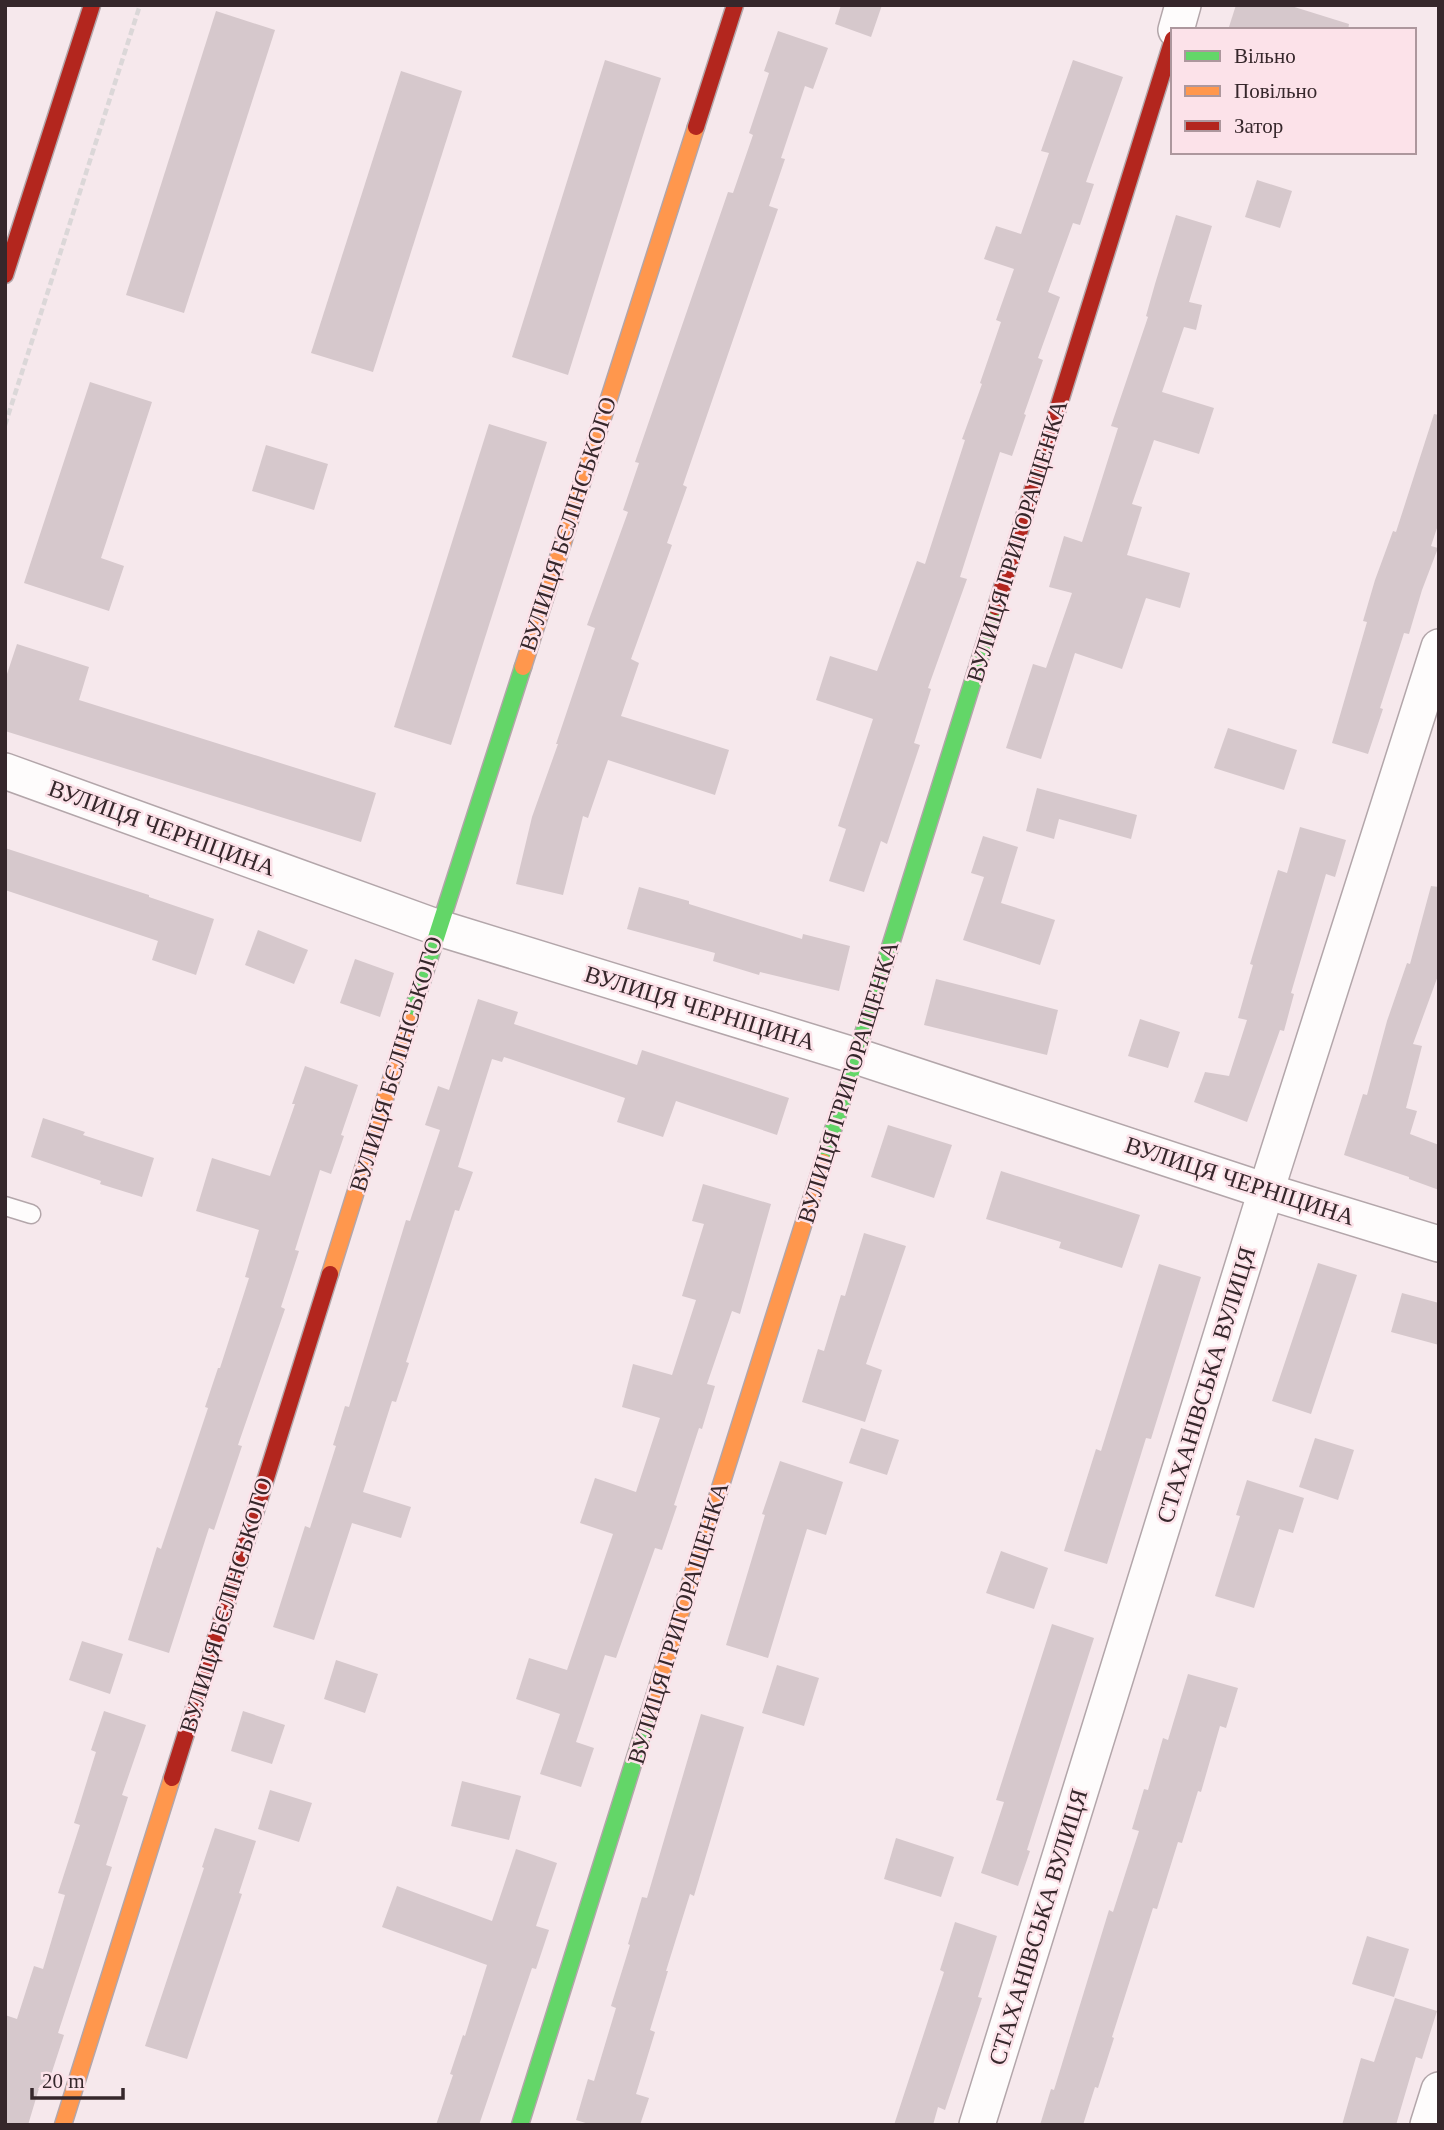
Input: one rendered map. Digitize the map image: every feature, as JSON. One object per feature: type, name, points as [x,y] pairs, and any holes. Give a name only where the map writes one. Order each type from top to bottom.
[{"type":"street","points":[[5,275],[92,5]]},
{"type":"street","name":"ВУЛИЦЯ БЄЛІНСЬКОГО","points":[[63,2125],[439,928],[735,5]]},
{"type":"street","points":[[1177,28],[1183,5]]},
{"type":"street","name":"ВУЛИЦЯ ГРИГОРАЩЕНКА","points":[[520,2125],[1171,45]]},
{"type":"street","name":"СТАХАНІВСЬКА ВУЛИЦЯ","points":[[976,2125],[1266,1191],[1439,647]]},
{"type":"street","name":"ВУЛИЦЯ ЧЕРНІЦИНА","points":[[5,771],[439,928],[856,1056],[1266,1191],[1439,1244]]},
{"type":"street","points":[[1428,2125],[1439,2090]]},
{"type":"lane","points":[[5,1206],[31,1214]]},
{"type":"path","points":[[5,425],[140,5]]},
{"type":"building","points":[[841,5],[882,5],[871,37],[835,24]]},
{"type":"building","points":[[1236,5],[1288,5],[1349,24],[1348,28],[1229,28]]},
{"type":"building","points":[[216,11],[275,30],[184,313],[126,295]]},
{"type":"building","points":[[778,31],[828,48],[813,89],[805,86],[781,158],[785,159],[769,206],[778,209],[683,485],[687,487],[667,543],[672,545],[631,659],[639,663],[621,716],[729,750],[715,795],[608,760],[588,818],[583,816],[563,895],[516,884],[532,817],[595,628],[587,625],[628,512],[623,510],[639,463],[635,462],[728,192],[733,193],[753,135],[749,133],[769,73],[764,71]]},
{"type":"building","points":[[605,60],[661,78],[568,375],[512,357]]},
{"type":"building","points":[[1073,60],[1123,77],[1086,182],[1094,184],[1080,225],[1073,223],[1048,292],[1060,297],[1038,358],[1043,360],[1024,414],[1026,415],[1012,456],[1000,452],[960,577],[967,579],[928,688],[931,689],[914,743],[920,745],[887,844],[881,841],[864,892],[829,881],[846,829],[838,826],[873,719],[816,700],[830,656],[877,671],[917,561],[925,564],[965,440],[962,439],[1001,322],[996,320],[1014,269],[984,259],[996,226],[1021,234],[1049,153],[1041,151]]},
{"type":"building","points":[[401,71],[462,91],[373,372],[311,353]]},
{"type":"building","points":[[1257,180],[1292,191],[1280,228],[1245,217]]},
{"type":"building","points":[[1176,215],[1212,226],[1189,302],[1202,305],[1196,330],[1184,327],[1162,392],[1214,408],[1199,454],[1154,440],[1132,504],[1142,507],[1127,555],[1190,573],[1180,608],[1146,598],[1122,669],[1075,653],[1041,759],[1006,748],[1033,664],[1046,668],[1072,593],[1049,587],[1064,536],[1082,542],[1118,428],[1111,426],[1148,317],[1146,316]]},
{"type":"building","points":[[90,382],[152,402],[101,558],[124,566],[109,611],[24,583]]},
{"type":"building","points":[[1434,414],[1439,415],[1439,522],[1431,546],[1438,548],[1409,634],[1404,633],[1368,754],[1332,743],[1367,622],[1363,621],[1375,580],[1393,531],[1396,532]]},
{"type":"building","points":[[489,424],[547,442],[451,745],[394,727]]},
{"type":"building","points":[[266,445],[328,464],[314,510],[252,491]]},
{"type":"building","points":[[17,644],[89,667],[79,700],[376,793],[361,842],[5,731],[5,680]]},
{"type":"building","points":[[1228,728],[1297,750],[1284,790],[1214,768]]},
{"type":"building","points":[[1037,788],[1137,815],[1131,839],[1059,819],[1054,839],[1026,831]]},
{"type":"building","points":[[1300,827],[1346,840],[1335,877],[1326,874],[1291,993],[1294,994],[1284,1031],[1280,1030],[1247,1122],[1194,1102],[1205,1072],[1229,1076],[1247,1020],[1238,1018],[1253,965],[1250,964],[1278,870],[1287,873]]},
{"type":"building","points":[[983,836],[1018,847],[1001,903],[1055,920],[1040,965],[963,940],[984,877],[971,873]]},
{"type":"building","points":[[5,848],[214,919],[196,975],[152,960],[158,941],[5,890]]},
{"type":"building","points":[[1431,886],[1439,887],[1439,973],[1413,1044],[1422,1046],[1406,1108],[1417,1111],[1410,1134],[1439,1145],[1439,1190],[1344,1155],[1363,1094],[1367,1095],[1387,1021],[1407,963],[1410,964]]},
{"type":"building","points":[[639,887],[802,939],[803,934],[850,946],[839,991],[760,972],[759,975],[713,961],[715,953],[627,929]]},
{"type":"building","points":[[258,930],[308,950],[294,984],[245,965]]},
{"type":"building","points":[[355,959],[394,973],[380,1017],[340,1003]]},
{"type":"building","points":[[936,979],[1058,1010],[1047,1055],[924,1025]]},
{"type":"building","points":[[478,999],[518,1012],[514,1024],[637,1065],[642,1050],[789,1098],[777,1135],[676,1101],[663,1137],[617,1122],[625,1098],[504,1057],[502,1062],[492,1059],[458,1167],[473,1172],[459,1211],[455,1210],[406,1362],[409,1363],[396,1402],[392,1401],[363,1492],[411,1507],[401,1538],[352,1523],[314,1640],[273,1627],[305,1526],[310,1528],[336,1446],[333,1445],[345,1406],[349,1407],[406,1220],[410,1221],[440,1130],[425,1125],[438,1086],[449,1090]]},
{"type":"building","points":[[1140,1019],[1180,1032],[1168,1068],[1128,1056]]},
{"type":"building","points":[[305,1066],[358,1085],[331,1174],[320,1170],[295,1250],[299,1251],[281,1307],[285,1309],[238,1445],[242,1446],[214,1530],[209,1528],[169,1653],[128,1640],[157,1547],[161,1549],[208,1408],[205,1407],[249,1278],[245,1277],[259,1230],[196,1211],[212,1158],[270,1176]]},
{"type":"building","points":[[43,1118],[85,1132],[83,1135],[154,1158],[142,1197],[31,1157]]},
{"type":"building","points":[[888,1125],[952,1145],[934,1198],[871,1177]]},
{"type":"building","points":[[1001,1171],[1140,1215],[1122,1268],[1059,1248],[1061,1242],[986,1219]]},
{"type":"building","points":[[703,1184],[771,1204],[740,1314],[732,1311],[707,1384],[715,1386],[674,1505],[677,1506],[662,1550],[655,1548],[616,1658],[605,1655],[576,1742],[594,1748],[581,1787],[540,1774],[560,1714],[516,1699],[529,1658],[567,1670],[613,1534],[580,1523],[595,1478],[636,1492],[660,1418],[622,1407],[633,1364],[672,1375],[696,1300],[682,1296],[704,1224],[692,1221]]},
{"type":"building","points":[[864,1233],[906,1246],[866,1364],[882,1370],[865,1422],[802,1402],[818,1349],[824,1351],[841,1295],[845,1296]]},
{"type":"building","points":[[1318,1263],[1357,1275],[1311,1414],[1272,1401]]},
{"type":"building","points":[[1159,1264],[1201,1277],[1151,1439],[1146,1438],[1107,1564],[1064,1551],[1096,1449],[1101,1451]]},
{"type":"building","points":[[1402,1293],[1439,1303],[1439,1345],[1391,1332]]},
{"type":"building","points":[[861,1428],[899,1440],[887,1475],[849,1463]]},
{"type":"building","points":[[1315,1438],[1354,1450],[1338,1500],[1299,1487]]},
{"type":"building","points":[[780,1461],[843,1482],[826,1535],[807,1529],[768,1658],[726,1645],[765,1515],[762,1514]]},
{"type":"building","points":[[1247,1480],[1304,1498],[1293,1533],[1279,1529],[1254,1608],[1215,1596],[1240,1516],[1236,1515]]},
{"type":"building","points":[[1001,1551],[1048,1568],[1034,1609],[986,1593]]},
{"type":"building","points":[[1052,1624],[1094,1638],[1018,1886],[981,1873],[1004,1802],[996,1800]]},
{"type":"building","points":[[82,1641],[123,1654],[110,1694],[69,1680]]},
{"type":"building","points":[[336,1660],[378,1674],[365,1713],[324,1699]]},
{"type":"building","points":[[777,1665],[819,1678],[804,1726],[762,1713]]},
{"type":"building","points":[[1188,1674],[1238,1688],[1226,1728],[1220,1726],[1201,1792],[1198,1791],[1182,1843],[1178,1842],[1157,1909],[1153,1908],[1098,2088],[1095,2087],[1083,2125],[1040,2125],[1051,2089],[1054,2090],[1109,1910],[1113,1912],[1139,1831],[1132,1829],[1144,1789],[1148,1790],[1163,1738],[1168,1740]]},
{"type":"building","points":[[104,1711],[146,1725],[122,1795],[128,1797],[106,1865],[112,1867],[58,2033],[64,2035],[47,2087],[40,2085],[28,2125],[5,2125],[5,2015],[17,2019],[34,1966],[43,1969],[65,1895],[58,1893],[80,1825],[74,1823],[96,1752],[91,1750]]},
{"type":"building","points":[[243,1711],[285,1725],[272,1764],[231,1751]]},
{"type":"building","points":[[701,1714],[744,1727],[694,1896],[690,1894],[650,2030],[655,2032],[636,2094],[649,2098],[640,2125],[592,2125],[576,2120],[588,2079],[594,2081],[616,2008],[611,2006],[630,1945],[628,1944],[642,1897],[647,1898]]},
{"type":"building","points":[[462,1781],[521,1796],[509,1840],[451,1826]]},
{"type":"building","points":[[270,1790],[312,1803],[299,1842],[258,1829]]},
{"type":"building","points":[[215,1828],[256,1841],[239,1893],[242,1894],[187,2059],[145,2046]]},
{"type":"building","points":[[896,1838],[954,1857],[941,1897],[884,1879]]},
{"type":"building","points":[[516,1849],[557,1863],[536,1926],[549,1930],[536,1969],[532,1968],[479,2125],[436,2125],[453,2075],[450,2074],[487,1965],[382,1927],[397,1886],[492,1921]]},
{"type":"building","points":[[955,1922],[997,1936],[978,1997],[982,1998],[945,2110],[938,2107],[933,2125],[894,2125],[944,1972],[940,1970]]},
{"type":"building","points":[[1367,1936],[1409,1949],[1394,1997],[1352,1984]]},
{"type":"building","points":[[1395,1998],[1437,2011],[1422,2059],[1416,2057],[1396,2125],[1342,2125],[1361,2058],[1374,2062]]},
{"type":"traffic: fast","points":[[823,1162],[996,607]]},
{"type":"traffic: fast","points":[[409,1022],[523,667]]},
{"type":"traffic: fast","points":[[520,2125],[649,1713]]},
{"type":"traffic: slow","points":[[523,667],[696,127]]},
{"type":"traffic: slow","points":[[330,1274],[409,1022]]},
{"type":"traffic: slow","points":[[649,1713],[823,1162]]},
{"type":"traffic: slow","points":[[63,2125],[172,1778]]},
{"type":"traffic: jam","points":[[5,275],[92,5]]},
{"type":"traffic: jam","points":[[696,127],[735,5]]},
{"type":"traffic: jam","points":[[996,607],[1171,45]]},
{"type":"traffic: jam","points":[[172,1778],[330,1274]]}]
